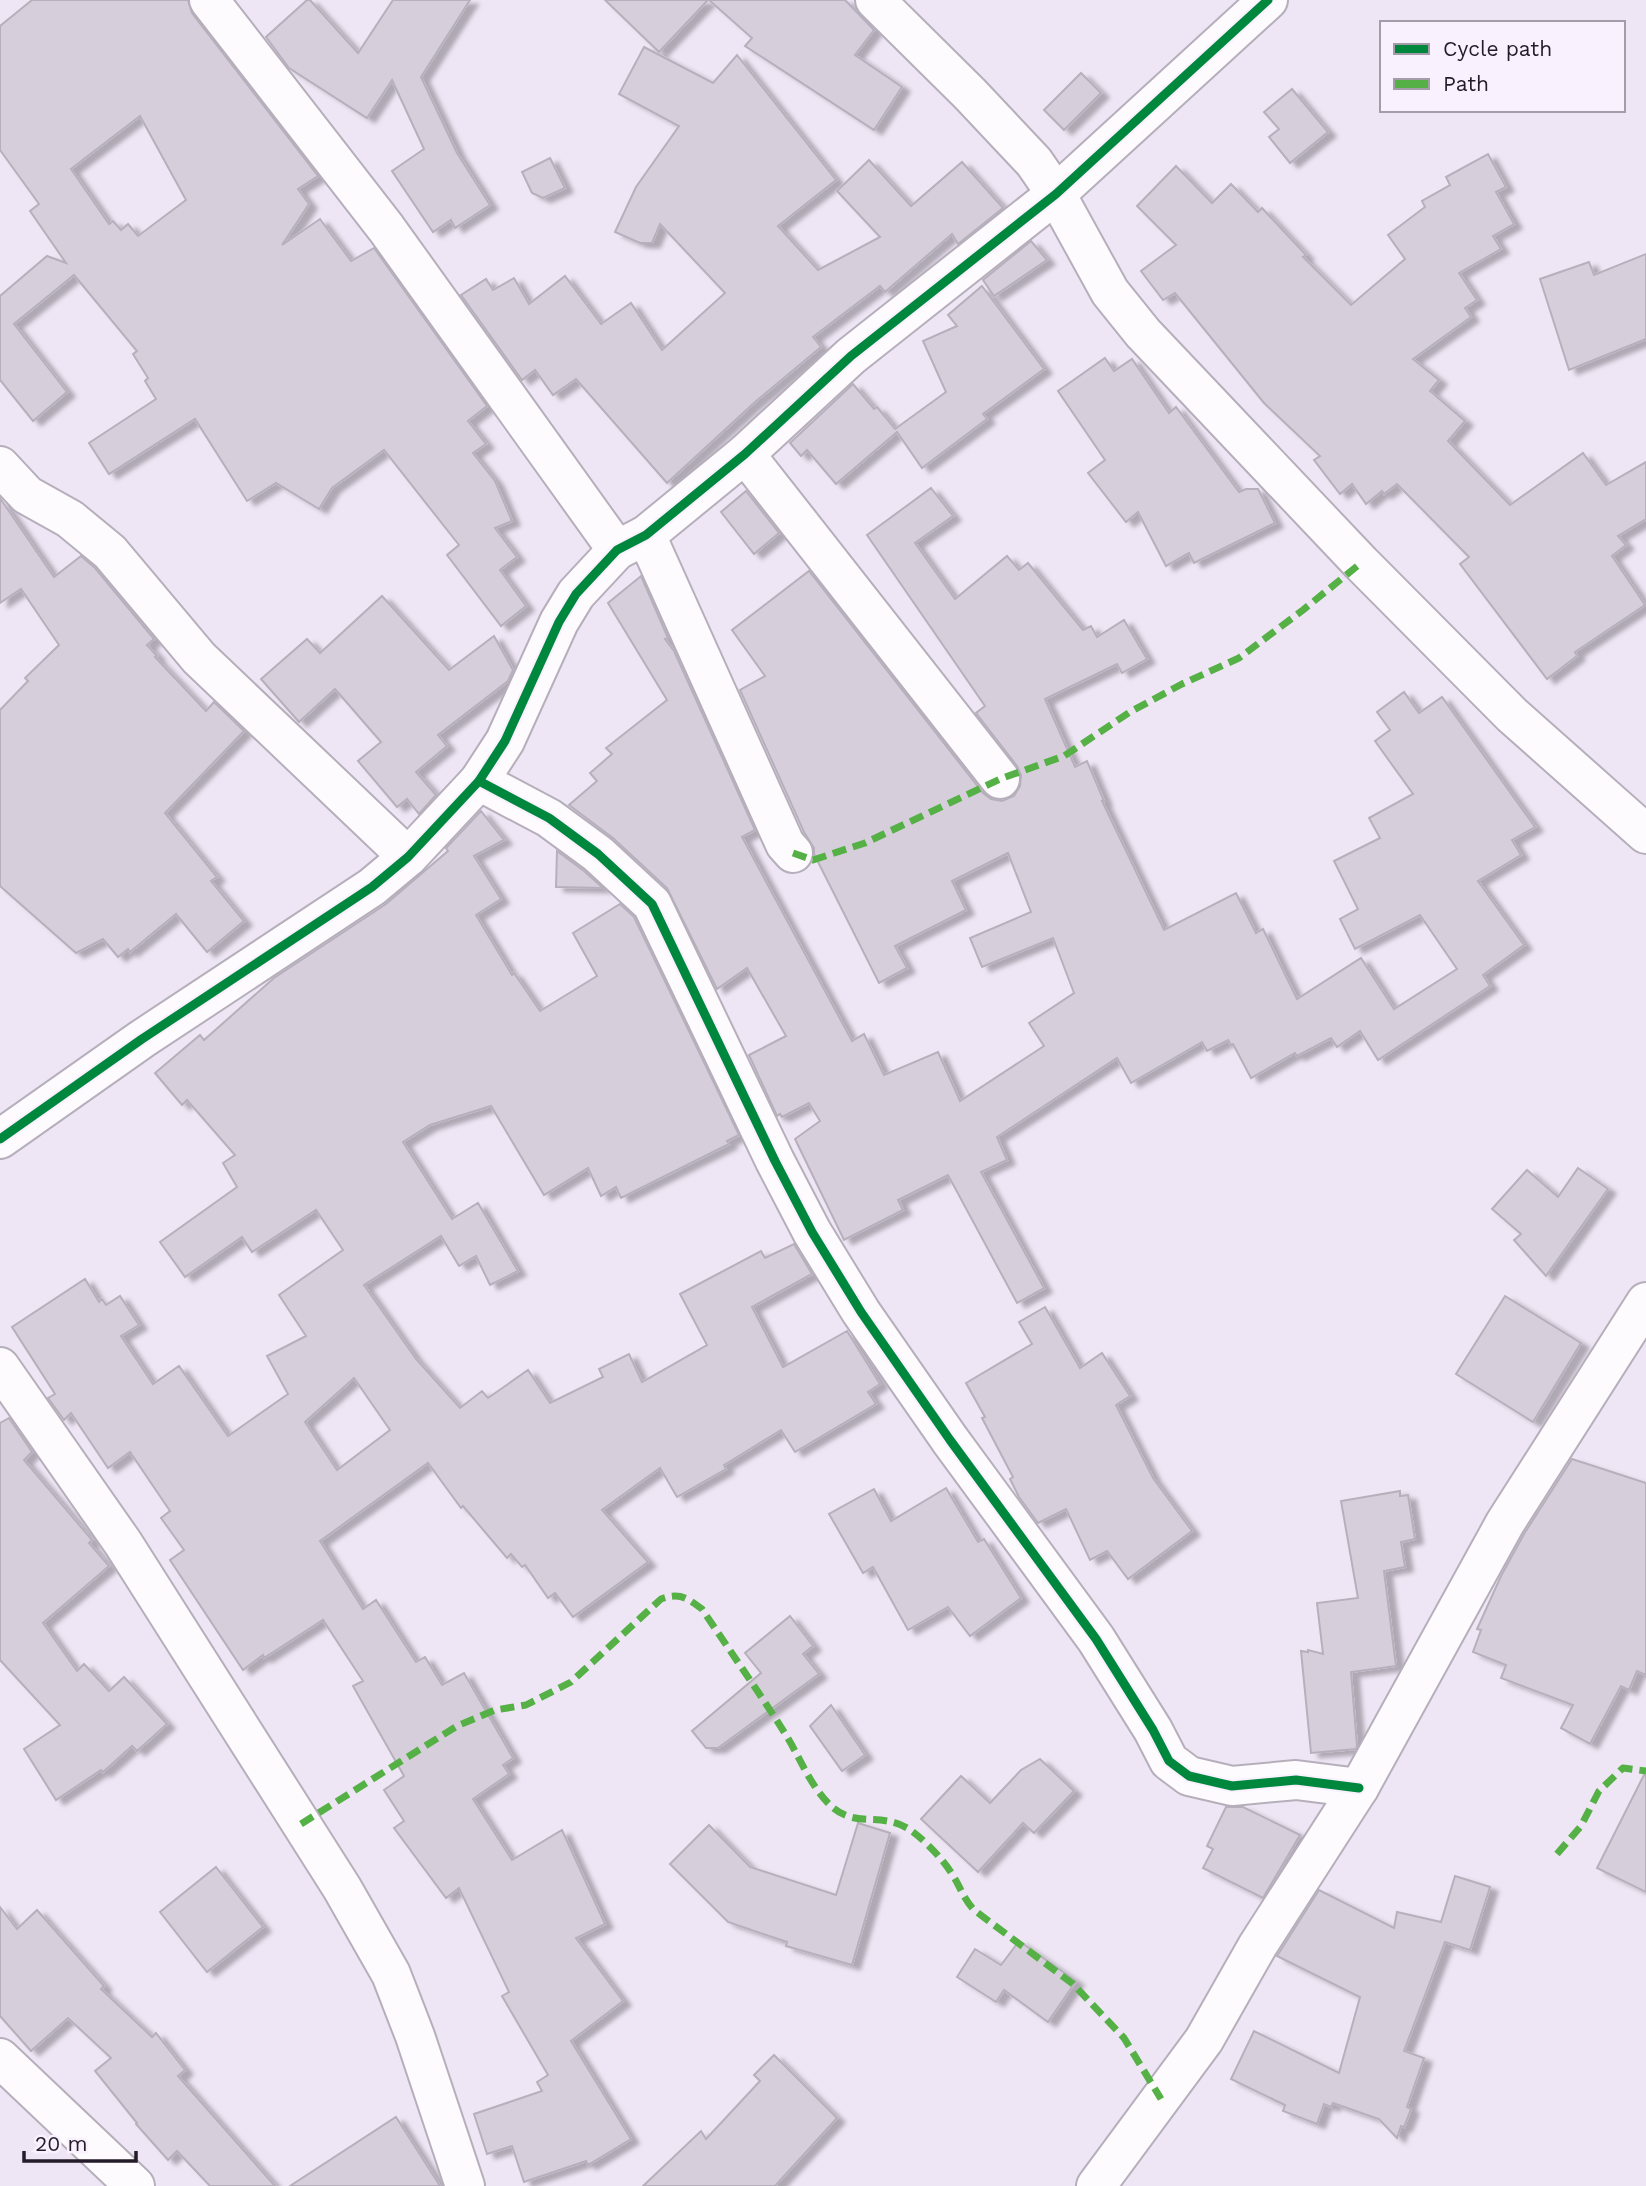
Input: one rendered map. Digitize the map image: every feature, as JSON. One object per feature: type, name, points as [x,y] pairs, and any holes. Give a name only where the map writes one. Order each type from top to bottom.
[{"type":"street","points":[[209,0],[631,542],[785,844],[793,853]]},
{"type":"street","points":[[875,0],[1034,162],[1056,194],[1110,292],[1143,333],[1361,563],[1512,715],[1646,834]]},
{"type":"street","points":[[4,1127],[372,887],[408,857],[479,781],[505,741],[559,622],[576,594],[631,542],[745,454],[851,356],[1056,194],[1268,0]]},
{"type":"street","points":[[745,454],[1000,779]]},
{"type":"street","points":[[0,466],[27,495],[70,519],[110,552],[200,658],[408,857]]},
{"type":"street","points":[[479,781],[549,818],[598,854],[652,904],[775,1161],[819,1244],[861,1312],[928,1408],[1096,1639],[1153,1730],[1169,1761],[1189,1776],[1232,1786],[1296,1780],[1359,1788]]},
{"type":"street","points":[[1096,2186],[1204,2040],[1258,1945],[1359,1788],[1505,1523],[1646,1302]]},
{"type":"street","points":[[0,1367],[123,1543],[342,1888],[391,1975],[415,2036],[465,2186]]},
{"type":"street","points":[[0,2058],[135,2186]]},
{"type":"building","points":[[32,0],[188,0],[192,13],[318,176],[298,189],[309,204],[282,245],[320,219],[351,261],[374,248],[487,406],[468,421],[486,444],[473,453],[495,481],[512,521],[495,528],[517,557],[500,570],[526,606],[501,626],[447,555],[459,545],[384,450],[332,488],[319,509],[276,483],[247,501],[195,419],[109,474],[89,443],[156,399],[145,381],[148,378],[133,354],[137,351],[74,275],[14,324],[67,392],[33,421],[0,380],[0,296],[47,256],[66,263],[30,211],[39,204],[0,150],[0,26]],"holes":[[[140,116],[186,200],[138,236],[128,224],[121,230],[113,221],[109,224],[71,169]]]},
{"type":"building","points":[[310,0],[358,53],[393,0],[470,0],[421,77],[457,153],[490,205],[455,228],[451,220],[433,232],[392,171],[424,149],[392,80],[367,118],[289,68],[266,37]]},
{"type":"building","points":[[605,0],[708,0],[659,52]]},
{"type":"building","points":[[709,0],[845,0],[874,30],[855,55],[902,87],[874,130],[745,46],[752,38]]},
{"type":"building","points":[[644,47],[713,83],[737,55],[836,180],[778,226],[818,270],[880,237],[837,191],[869,160],[911,206],[962,162],[1003,208],[958,244],[952,234],[885,292],[880,286],[813,337],[821,347],[755,402],[667,483],[576,379],[553,395],[535,370],[522,380],[461,295],[486,279],[493,290],[514,278],[529,304],[565,276],[601,324],[631,303],[662,350],[725,293],[660,224],[652,243],[640,243],[615,232],[636,187],[679,126],[619,94]]},
{"type":"building","points":[[1081,73],[1101,93],[1064,130],[1044,110]]},
{"type":"building","points":[[1292,89],[1328,132],[1290,163],[1269,137],[1279,129],[1264,112]]},
{"type":"building","points":[[1488,154],[1506,187],[1496,192],[1514,224],[1493,236],[1501,249],[1459,273],[1477,300],[1465,308],[1471,317],[1413,359],[1439,380],[1430,391],[1465,421],[1448,441],[1510,505],[1583,453],[1606,485],[1646,462],[1646,519],[1618,536],[1626,545],[1612,556],[1645,605],[1575,652],[1577,656],[1547,679],[1460,564],[1469,557],[1397,484],[1384,494],[1382,491],[1366,504],[1352,484],[1340,494],[1314,460],[1320,456],[1264,403],[1175,293],[1163,300],[1141,271],[1176,245],[1137,206],[1176,166],[1212,203],[1231,184],[1258,212],[1262,208],[1306,255],[1303,257],[1351,305],[1405,259],[1388,235],[1425,207],[1422,201],[1450,185],[1446,177]]},
{"type":"building","points":[[550,158],[565,188],[543,198],[532,193],[522,172]]},
{"type":"building","points":[[1031,241],[1047,260],[994,296],[983,280]]},
{"type":"building","points":[[1646,254],[1646,339],[1569,370],[1540,279],[1589,262],[1594,275]]},
{"type":"building","points":[[982,286],[1044,369],[983,414],[987,419],[922,468],[897,432],[836,484],[807,450],[801,456],[790,443],[853,384],[895,429],[946,392],[923,341],[957,326],[948,315]]},
{"type":"building","points":[[1105,358],[1114,371],[1132,359],[1169,413],[1176,407],[1239,492],[1258,489],[1275,523],[1194,563],[1189,553],[1166,566],[1138,512],[1126,522],[1088,473],[1105,460],[1058,391]]},
{"type":"building","points":[[931,488],[953,516],[915,543],[955,599],[1007,556],[1019,570],[1028,563],[1083,630],[1091,626],[1097,637],[1124,620],[1147,659],[1122,673],[1117,664],[1045,699],[1075,767],[1087,761],[1102,801],[1164,930],[1236,893],[1256,933],[1263,929],[1297,999],[1361,958],[1394,1009],[1457,969],[1420,915],[1355,949],[1340,919],[1358,909],[1334,861],[1380,838],[1369,818],[1413,794],[1375,741],[1390,730],[1377,712],[1404,692],[1419,713],[1442,697],[1535,827],[1512,840],[1521,855],[1478,881],[1524,945],[1483,975],[1490,986],[1378,1060],[1360,1031],[1337,1047],[1331,1038],[1297,1056],[1295,1053],[1251,1078],[1233,1044],[1228,1040],[1207,1051],[1202,1042],[1131,1083],[1117,1058],[997,1137],[1007,1160],[981,1172],[1044,1288],[1017,1303],[948,1175],[898,1200],[903,1210],[844,1240],[795,1139],[820,1121],[809,1103],[782,1117],[780,1114],[777,1116],[749,1055],[786,1036],[747,968],[717,989],[667,888],[613,838],[569,805],[597,781],[590,773],[612,754],[606,748],[667,700],[608,603],[641,576],[668,638],[665,639],[674,651],[755,830],[742,837],[852,1041],[864,1034],[884,1075],[938,1052],[960,1101],[1044,1046],[1029,1023],[1074,993],[1053,938],[982,967],[970,938],[1031,912],[1008,853],[952,881],[966,910],[895,946],[907,968],[879,983],[814,854],[814,848],[804,832],[740,690],[765,676],[732,630],[809,571],[983,793],[991,799],[1002,801],[1014,796],[1020,786],[1021,775],[976,713],[985,706],[867,535]]},
{"type":"building","points":[[746,491],[779,533],[754,554],[721,512]]},
{"type":"building","points":[[0,498],[54,577],[81,556],[95,568],[154,639],[147,645],[157,656],[155,657],[206,711],[214,702],[244,731],[165,813],[217,877],[211,881],[244,921],[207,952],[176,914],[130,952],[128,949],[118,957],[103,939],[76,953],[0,886],[0,710],[28,681],[25,678],[59,645],[21,589],[0,603]]},
{"type":"building","points":[[382,596],[449,670],[494,636],[513,670],[508,681],[438,735],[447,746],[416,772],[436,795],[419,814],[407,799],[397,807],[358,761],[381,742],[335,689],[299,722],[261,679],[307,639],[320,653]]},
{"type":"building","points":[[481,811],[504,840],[474,856],[501,899],[476,915],[512,975],[514,973],[540,1011],[597,976],[573,933],[620,904],[634,917],[739,1135],[727,1141],[729,1144],[621,1198],[616,1187],[601,1196],[588,1168],[544,1195],[491,1106],[430,1125],[403,1142],[452,1219],[478,1203],[518,1271],[490,1285],[476,1256],[459,1266],[441,1236],[364,1285],[416,1359],[460,1408],[482,1391],[488,1398],[528,1370],[550,1403],[603,1377],[599,1369],[629,1354],[642,1382],[707,1345],[680,1294],[761,1251],[765,1258],[794,1244],[812,1274],[752,1307],[783,1367],[847,1331],[880,1384],[868,1392],[876,1404],[795,1452],[781,1430],[724,1465],[726,1469],[677,1497],[660,1468],[602,1510],[648,1562],[573,1617],[555,1593],[548,1598],[525,1565],[522,1567],[511,1554],[507,1558],[463,1506],[461,1508],[428,1463],[320,1541],[363,1609],[376,1600],[416,1662],[425,1657],[442,1685],[464,1673],[513,1758],[503,1765],[509,1774],[473,1799],[512,1860],[562,1830],[605,1924],[576,1938],[623,2001],[571,2041],[631,2139],[588,2165],[586,2161],[524,2182],[512,2146],[487,2154],[474,2114],[542,2091],[537,2082],[548,2075],[502,1996],[509,1992],[459,1888],[446,1898],[394,1828],[404,1821],[384,1790],[404,1776],[353,1686],[363,1681],[323,1620],[264,1658],[263,1655],[243,1670],[170,1560],[184,1550],[161,1518],[170,1511],[130,1452],[108,1468],[71,1413],[64,1420],[48,1398],[55,1394],[12,1327],[85,1279],[99,1302],[102,1299],[106,1305],[120,1296],[139,1325],[121,1336],[153,1384],[179,1366],[228,1436],[288,1394],[267,1356],[306,1336],[279,1295],[343,1250],[316,1210],[252,1252],[242,1237],[185,1277],[160,1242],[237,1187],[223,1163],[235,1155],[187,1100],[182,1105],[155,1073],[200,1035],[204,1040],[274,978],[386,904],[448,851],[446,848]],"holes":[[[354,1378],[390,1430],[337,1470],[305,1422]]]},
{"type":"building","points":[[557,851],[584,871],[603,888],[556,887]]},
{"type":"building","points":[[1578,1168],[1608,1189],[1546,1276],[1514,1240],[1521,1234],[1492,1209],[1527,1170],[1558,1197]]},
{"type":"building","points":[[1505,1296],[1581,1343],[1533,1422],[1456,1374]]},
{"type":"building","points":[[1045,1307],[1080,1368],[1102,1353],[1130,1396],[1116,1405],[1153,1478],[1192,1531],[1128,1579],[1107,1551],[1090,1560],[1066,1509],[1038,1523],[1019,1497],[1010,1479],[1013,1477],[966,1383],[1032,1344],[1019,1322]]},
{"type":"building","points":[[9,1418],[32,1452],[24,1460],[92,1540],[89,1543],[109,1566],[43,1623],[77,1671],[84,1664],[109,1691],[124,1677],[167,1724],[137,1751],[132,1746],[103,1772],[101,1770],[56,1800],[24,1749],[60,1725],[0,1660],[0,1423]]},
{"type":"building","points":[[1572,1459],[1646,1483],[1646,1675],[1637,1671],[1629,1690],[1621,1686],[1590,1744],[1561,1728],[1573,1705],[1501,1678],[1506,1665],[1473,1652],[1481,1630],[1477,1629],[1501,1576],[1524,1534]]},
{"type":"building","points":[[946,1488],[978,1542],[984,1539],[1021,1598],[970,1636],[948,1607],[908,1630],[873,1567],[863,1573],[829,1514],[874,1489],[891,1521]]},
{"type":"building","points":[[1400,1491],[1400,1496],[1408,1495],[1415,1539],[1401,1542],[1405,1567],[1384,1571],[1396,1666],[1351,1672],[1356,1749],[1311,1753],[1301,1651],[1323,1654],[1317,1603],[1358,1598],[1341,1501]]},
{"type":"building","points":[[790,1616],[813,1646],[803,1654],[819,1674],[718,1748],[706,1748],[692,1731],[761,1673],[745,1653]]},
{"type":"building","points":[[831,1705],[865,1755],[842,1771],[810,1726]]},
{"type":"building","points":[[1040,1759],[1074,1791],[1034,1833],[1023,1823],[978,1872],[921,1819],[961,1776],[990,1803],[1021,1770]]},
{"type":"building","points":[[1646,1771],[1646,1892],[1597,1868]]},
{"type":"building","points":[[1226,1807],[1243,1807],[1300,1835],[1263,1898],[1203,1868],[1213,1849],[1207,1846]]},
{"type":"building","points":[[858,1823],[890,1833],[852,1965],[786,1946],[787,1942],[728,1922],[670,1864],[709,1825],[750,1867],[836,1895]]},
{"type":"building","points":[[216,1867],[263,1927],[207,1972],[160,1912]]},
{"type":"building","points":[[1455,1876],[1490,1887],[1470,1950],[1445,1942],[1404,2051],[1424,2058],[1407,2107],[1411,2109],[1397,2138],[1379,2119],[1333,2103],[1331,2107],[1324,2104],[1317,2124],[1283,2111],[1285,2105],[1231,2079],[1254,2031],[1339,2073],[1360,1997],[1277,1956],[1319,1890],[1394,1928],[1397,1912],[1441,1922]]},
{"type":"building","points":[[0,1907],[17,1929],[37,1910],[104,1986],[101,1989],[152,2037],[156,2033],[185,2070],[178,2076],[275,2186],[210,2186],[177,2151],[168,2160],[95,2071],[111,2058],[68,2018],[31,2051],[0,2016]]},
{"type":"building","points":[[1019,1941],[1076,1981],[1048,2022],[1004,1990],[996,2002],[957,1977],[975,1949],[1001,1965]]},
{"type":"building","points":[[774,2055],[837,2118],[775,2186],[643,2186],[701,2131],[706,2139],[760,2081],[754,2075]]},
{"type":"building","points":[[396,2117],[440,2186],[290,2186]]},
{"type":"marked path","points":[[793,853],[813,860],[865,843],[1000,779],[1064,756],[1130,712],[1239,658],[1361,563]]},
{"type":"marked path","points":[[301,1824],[457,1726],[495,1710],[526,1705],[571,1682],[661,1599],[683,1597],[702,1609],[776,1719],[810,1779],[828,1803],[847,1816],[896,1823],[919,1836],[948,1868],[974,1910],[1073,1984],[1124,2038],[1161,2099]]},
{"type":"marked path","points":[[1557,1854],[1581,1826],[1599,1791],[1623,1768],[1646,1771]]},
{"type":"cycle path","points":[[0,1139],[142,1039],[372,887],[408,857],[479,781],[505,741],[559,622],[576,594],[617,550],[646,535],[745,454],[851,356],[1056,194],[1268,0]]},
{"type":"cycle path","points":[[479,781],[549,818],[598,854],[652,904],[775,1161],[812,1232],[861,1312],[950,1440],[1096,1639],[1153,1730],[1169,1761],[1189,1776],[1232,1786],[1296,1780],[1359,1788]]}]
